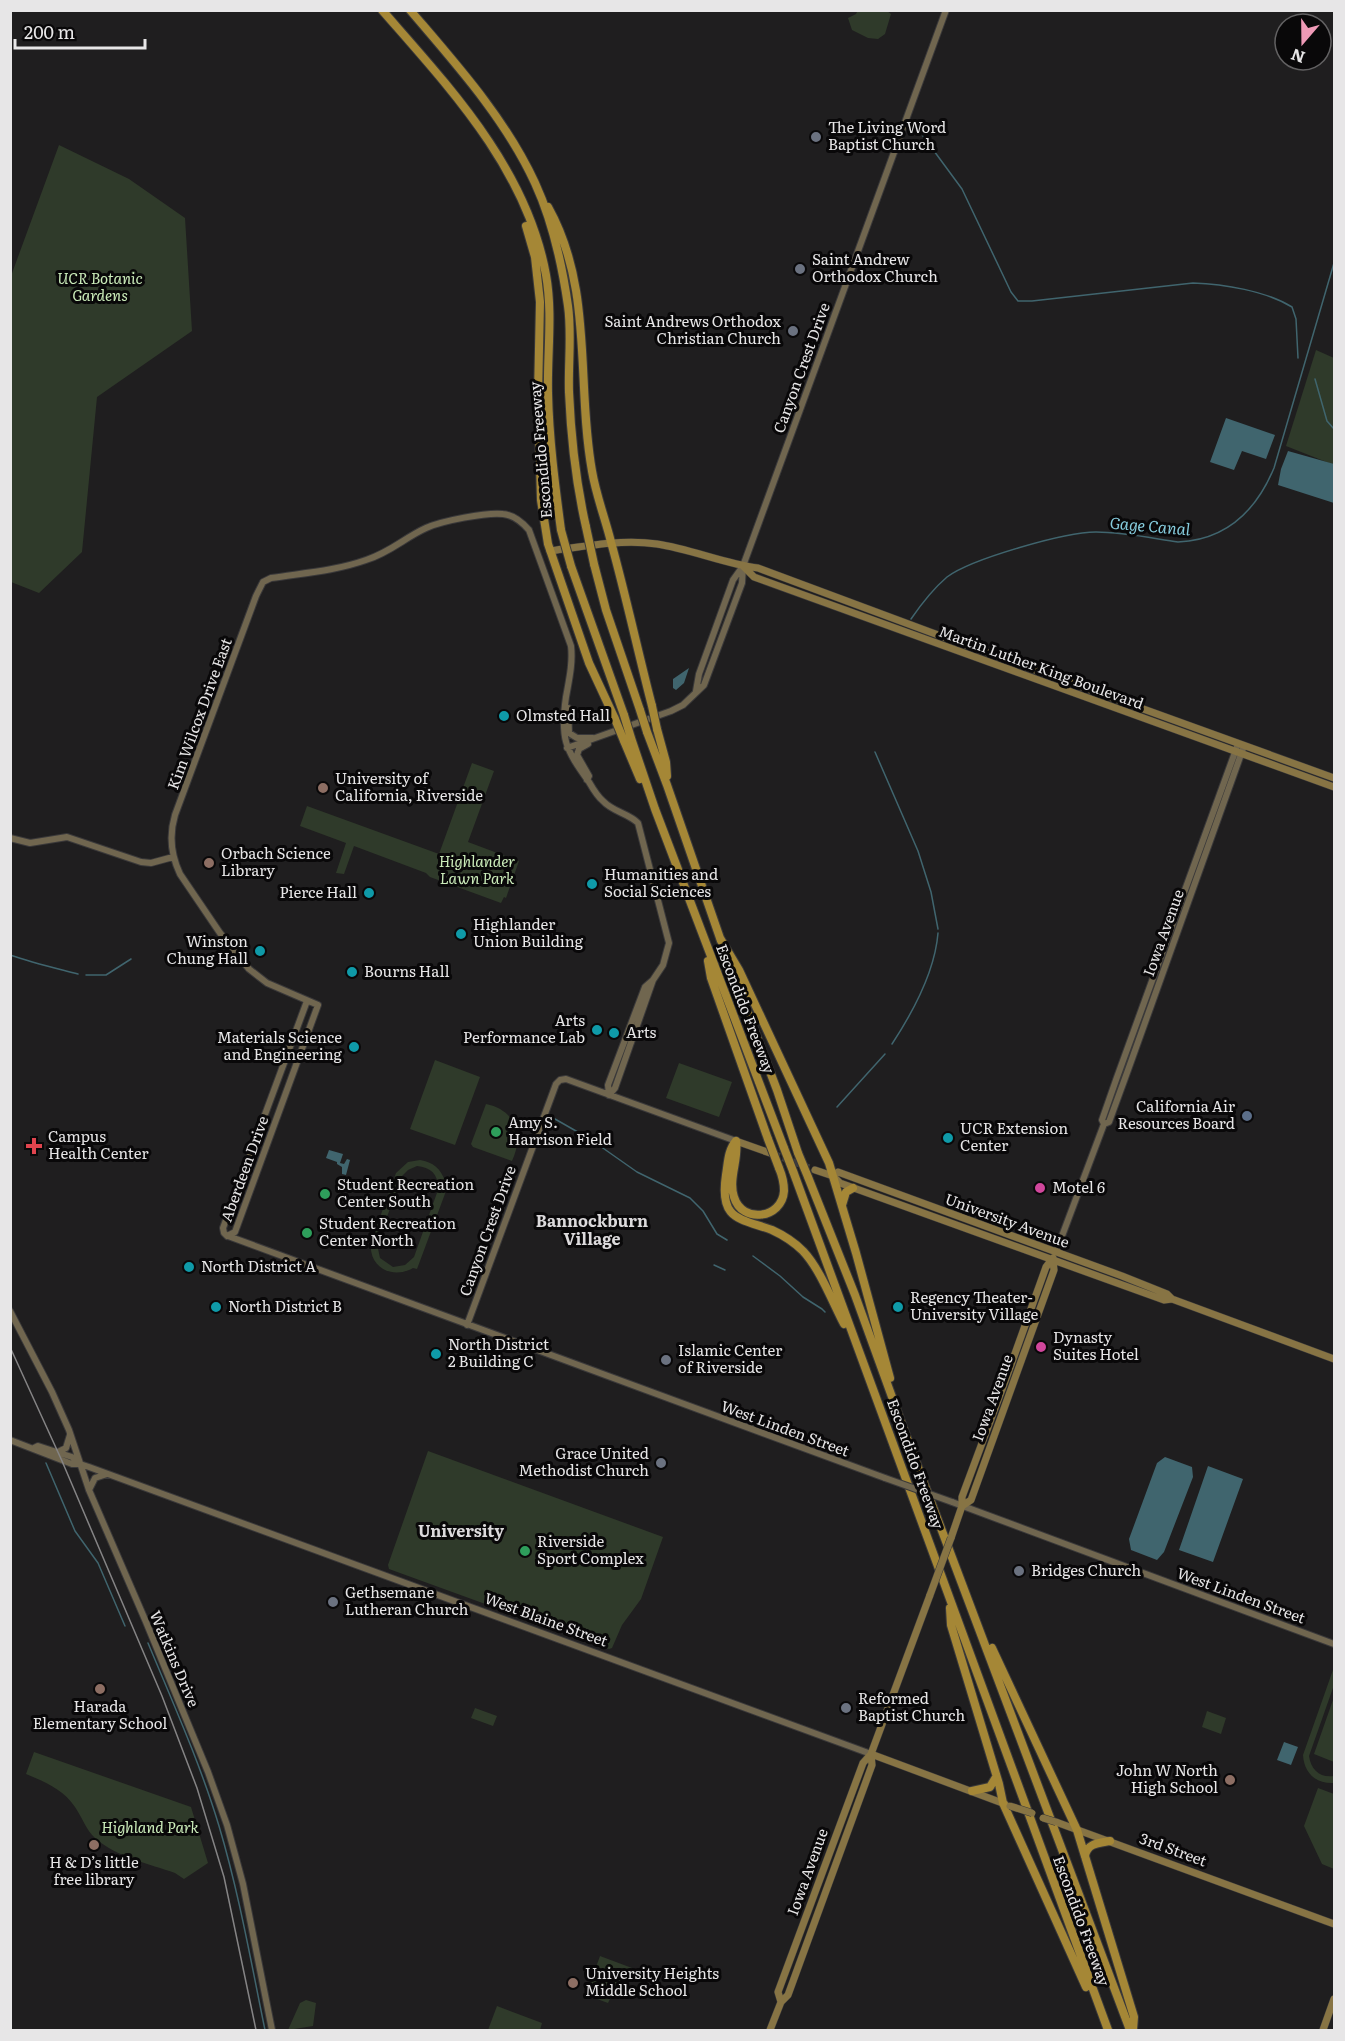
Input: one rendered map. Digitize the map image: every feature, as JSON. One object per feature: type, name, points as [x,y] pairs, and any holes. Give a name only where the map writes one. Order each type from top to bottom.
[{"type":"highway","name":"Escondido Freeway","points":[[382,10],[445,83],[486,138],[515,182],[536,240],[546,274],[550,332],[548,394],[555,482],[561,530],[572,566],[624,716],[628,739],[793,1171],[1107,2031]]},
{"type":"highway","name":"Escondido Freeway","points":[[410,10],[493,112],[535,183],[555,237],[568,308],[569,393],[575,468],[594,564],[606,610],[647,732],[798,1153],[855,1295],[1131,2031]]},
{"type":"highway","points":[[515,182],[538,275],[541,500],[550,551],[589,663],[615,719],[628,739]]},
{"type":"highway","points":[[535,183],[555,219],[565,244],[573,276],[581,317],[589,452],[600,505],[612,543],[666,762],[667,785]]},
{"type":"highway","points":[[720,938],[740,970],[821,1145],[842,1206],[904,1430]]},
{"type":"highway","points":[[705,943],[711,978],[779,1168],[784,1191],[779,1204],[773,1210],[761,1215],[748,1213],[740,1209],[735,1200],[733,1188],[738,1150],[736,1141]]},
{"type":"highway","points":[[736,1141],[730,1147],[724,1189],[728,1207],[738,1218],[778,1233],[806,1254],[861,1357]]},
{"type":"highway","points":[[842,1206],[846,1192],[853,1188]]},
{"type":"highway","points":[[967,1596],[1085,1856],[1134,2018],[1131,2031]]},
{"type":"highway","points":[[950,1600],[951,1624],[996,1777],[1107,2031]]},
{"type":"highway","points":[[972,1791],[990,1787],[996,1777]]},
{"type":"highway","points":[[1085,1856],[1090,1846],[1110,1841]]},
{"type":"main road","name":"Martin Luther King Boulevard","points":[[550,551],[638,542],[667,545],[703,553],[743,566],[760,568],[1241,746],[1335,778]]},
{"type":"main road","name":"Martin Luther King Boulevard","points":[[743,566],[754,577],[1335,787]]},
{"type":"main road","points":[[736,1141],[770,1153]]},
{"type":"main road","name":"University Avenue","points":[[815,1170],[832,1176],[840,1183],[853,1188],[1053,1261],[1164,1300],[1172,1299]]},
{"type":"main road","name":"University Avenue","points":[[832,1176],[838,1172],[1056,1252],[1167,1294],[1172,1299],[1335,1359]]},
{"type":"main road","name":"Iowa Avenue","points":[[770,2031],[781,2002],[788,1995],[872,1765],[872,1754],[963,1506],[962,1497],[1046,1267],[1053,1261],[1056,1252]]},
{"type":"main road","points":[[1117,1284],[1123,1281],[1146,1286]]},
{"type":"main road","name":"West Blaine Street","points":[[872,1754],[1006,1804]]},
{"type":"main road","name":"3rd Street","points":[[1006,1804],[1335,1924]]},
{"type":"main road","points":[[1323,2031],[1335,1999]]},
{"type":"street","name":"Canyon Crest Drive","points":[[567,748],[671,711],[683,705],[704,685],[742,583],[743,566],[946,10]]},
{"type":"street","name":"Kim Wilcox Drive East","points":[[173,857],[171,837],[175,817],[254,601],[263,582],[271,578],[332,570],[364,561],[388,552],[415,533],[439,523],[483,515],[502,514],[514,517],[525,525],[533,536],[571,646],[567,696]]},
{"type":"street","points":[[567,696],[569,733],[577,738],[596,738]]},
{"type":"street","points":[[567,696],[563,727],[567,748],[587,780],[608,807],[635,819],[641,829],[669,943],[663,964],[653,980],[615,1088],[609,1095],[736,1141]]},
{"type":"street","points":[[587,780],[589,776],[577,753],[596,738]]},
{"type":"street","name":"Iowa Avenue","points":[[1056,1252],[1104,1124],[1102,1120],[1116,1080],[1241,746]]},
{"type":"street","points":[[10,838],[30,843],[67,837],[141,862],[173,857],[183,879],[243,963],[267,983],[307,1001]]},
{"type":"street","name":"Aberdeen Drive","points":[[307,1001],[318,1005],[235,1232],[227,1236],[224,1228],[307,1001]]},
{"type":"street","name":"Canyon Crest Drive","points":[[467,1325],[556,1084],[566,1079],[609,1095]]},
{"type":"street","name":"West Linden Street","points":[[227,1236],[1335,1644]]},
{"type":"street","name":"Watkins Drive","points":[[10,1311],[40,1365],[70,1435],[89,1490],[208,1772],[227,1825],[243,1884],[272,2031]]},
{"type":"street","points":[[58,1452],[66,1448],[70,1435]]},
{"type":"street","name":"West Blaine Street","points":[[10,1440],[872,1754]]},
{"type":"street","name":"West Blaine Street","points":[[34,1448],[38,1446],[58,1452],[72,1457],[80,1464]]},
{"type":"street","points":[[89,1490],[95,1478],[107,1474]]},
{"type":"green space","points":[[858,10],[887,11],[891,14],[885,34],[878,39],[868,38],[852,30],[848,18],[856,14]]},
{"type":"green space","name":"UCR Botanic Gardens","points":[[59,145],[129,179],[185,218],[192,331],[97,397],[82,552],[39,593],[11,582],[11,276]]},
{"type":"green space","points":[[1316,350],[1334,358],[1334,465],[1286,446]]},
{"type":"green space","name":"Highlander Lawn Park","points":[[472,763],[494,771],[468,842],[519,861],[506,898],[504,897],[501,903],[354,846],[344,874],[336,873],[346,843],[300,826],[307,806],[439,854]]},
{"type":"green space","points":[[435,1060],[480,1077],[455,1145],[410,1129]]},
{"type":"green space","points":[[679,1063],[732,1082],[719,1117],[666,1098]]},
{"type":"green space","name":"Amy S. Harrison Field","points":[[486,1104],[504,1112],[515,1125],[517,1142],[512,1161],[473,1147],[471,1144]]},
{"type":"green space","points":[[420,1160],[433,1164],[449,1183],[417,1269],[397,1273],[383,1269],[377,1264],[371,1251],[371,1242],[396,1173],[408,1162]],"holes":[[[417,1166],[433,1173],[437,1180],[438,1190],[414,1257],[405,1265],[393,1267],[380,1258],[377,1244],[402,1176],[408,1170]]]},
{"type":"green space","name":"Riverside Sport Complex","points":[[428,1451],[663,1537],[641,1599],[622,1625],[612,1648],[609,1649],[389,1569],[388,1565]]},
{"type":"green space","points":[[1334,1667],[1334,1685],[1309,1756],[1317,1772],[1324,1776],[1334,1776],[1334,1783],[1328,1783],[1312,1776],[1306,1767],[1303,1755]]},
{"type":"green space","points":[[1334,1697],[1334,1762],[1314,1754]]},
{"type":"green space","points":[[475,1708],[497,1716],[493,1726],[471,1718]]},
{"type":"green space","points":[[1207,1711],[1226,1718],[1221,1734],[1202,1727]]},
{"type":"green space","name":"Highland Park","points":[[34,1752],[191,1807],[208,1863],[184,1879],[175,1873],[134,1859],[103,1845],[92,1835],[65,1795],[47,1783],[26,1774]]},
{"type":"green space","points":[[1318,1788],[1334,1794],[1334,1869],[1322,1864],[1304,1826]]},
{"type":"green space","points":[[600,1956],[632,1968],[626,1974],[620,1990],[608,2003],[586,1995]]},
{"type":"green space","points":[[306,2000],[316,2003],[313,2026],[288,2030],[300,2003]]},
{"type":"green space","points":[[497,2006],[542,2023],[540,2030],[488,2030]]},
{"type":"water","points":[[1226,418],[1275,435],[1266,459],[1242,451],[1234,470],[1210,462]]},
{"type":"water","points":[[1288,451],[1334,464],[1334,503],[1278,485]]},
{"type":"water","points":[[689,668],[684,683],[676,690],[673,688],[673,679]]},
{"type":"water","points":[[329,1150],[343,1154],[340,1163],[344,1164],[347,1159],[350,1160],[346,1175],[342,1174],[342,1167],[337,1162],[326,1158]]},
{"type":"water","points":[[1165,1457],[1192,1467],[1193,1477],[1164,1552],[1157,1560],[1131,1550],[1129,1539],[1157,1463]]},
{"type":"water","points":[[1208,1466],[1243,1479],[1213,1562],[1179,1550]]},
{"type":"water","points":[[1284,1742],[1298,1747],[1291,1765],[1277,1760]]},
{"type":"waterway","points":[[923,136],[962,189],[1011,292],[1018,301],[1193,283],[1244,289],[1282,301],[1292,307],[1296,319],[1298,358]]},
{"type":"waterway","name":"Gage Canal","points":[[911,619],[928,596],[947,577],[976,562],[1042,541],[1096,532],[1178,542],[1211,536],[1237,520],[1258,497],[1274,468],[1334,263]]},
{"type":"waterway","points":[[1315,379],[1327,421],[1334,429]]},
{"type":"waterway","name":"Gage Canal","points":[[875,752],[918,851],[931,892],[938,929]]},
{"type":"waterway","name":"Gage Canal","points":[[892,1044],[922,991],[933,962],[938,933]]},
{"type":"waterway","points":[[10,955],[78,974]]},
{"type":"waterway","points":[[86,975],[106,975],[131,959]]},
{"type":"waterway","name":"Gage Canal","points":[[837,1107],[885,1054]]},
{"type":"waterway","points":[[555,1119],[590,1139],[637,1172],[690,1198],[703,1211],[717,1234],[727,1240]]},
{"type":"waterway","points":[[753,1256],[825,1312]]},
{"type":"waterway","points":[[714,1265],[725,1270]]},
{"type":"waterway","points":[[46,1463],[75,1531],[98,1563],[125,1626]]},
{"type":"waterway","points":[[148,1643],[195,1756],[219,1826],[239,1902],[265,2030]]},
{"type":"tunnel","points":[[773,1154],[815,1170]]},
{"type":"railway","points":[[10,1347],[62,1461],[162,1696],[197,1788],[224,1877],[256,2030]]},
{"type":"place","name":"The Living Word Baptist Church","points":[[816,137]]},
{"type":"place","name":"Saint Andrew Orthodox Church","points":[[800,269]]},
{"type":"place","name":"Saint Andrews Orthodox Christian Church","points":[[793,331]]},
{"type":"place","name":"Olmsted Hall","points":[[504,716]]},
{"type":"place","name":"University of California, Riverside","points":[[323,788]]},
{"type":"place","name":"Orbach Science Library","points":[[209,863]]},
{"type":"place","name":"Humanities and Social Sciences","points":[[592,884]]},
{"type":"place","name":"Pierce Hall","points":[[369,893]]},
{"type":"place","name":"Highlander Union Building","points":[[461,934]]},
{"type":"place","name":"Winston Chung Hall","points":[[260,951]]},
{"type":"place","name":"Bourns Hall","points":[[352,972]]},
{"type":"place","name":"Arts Performance Lab","points":[[597,1030]]},
{"type":"place","name":"Arts","points":[[614,1033]]},
{"type":"place","name":"Materials Science and Engineering","points":[[354,1047]]},
{"type":"place","name":"California Air Resources Board","points":[[1247,1116]]},
{"type":"place","name":"Amy S. Harrison Field","points":[[496,1132]]},
{"type":"place","name":"UCR Extension Center","points":[[948,1138]]},
{"type":"place","name":"Campus Health Center","points":[[34,1146]]},
{"type":"place","name":"Motel 6","points":[[1040,1188]]},
{"type":"place","name":"Student Recreation Center South","points":[[325,1194]]},
{"type":"place","name":"Student Recreation Center North","points":[[307,1233]]},
{"type":"place","name":"North District A","points":[[189,1267]]},
{"type":"place","name":"North District B","points":[[216,1307]]},
{"type":"place","name":"Regency Theater- University Village","points":[[898,1307]]},
{"type":"place","name":"Dynasty Suites Hotel","points":[[1041,1347]]},
{"type":"place","name":"North District 2 Building C","points":[[436,1354]]},
{"type":"place","name":"Islamic Center of Riverside","points":[[666,1360]]},
{"type":"place","name":"Grace United Methodist Church","points":[[661,1463]]},
{"type":"place","name":"Riverside Sport Complex","points":[[525,1551]]},
{"type":"place","name":"Bridges Church","points":[[1019,1571]]},
{"type":"place","name":"Gethsemane Lutheran Church","points":[[333,1602]]},
{"type":"place","name":"Harada Elementary School","points":[[100,1689]]},
{"type":"place","name":"Reformed Baptist Church","points":[[846,1708]]},
{"type":"place","name":"John W North High School","points":[[1230,1780]]},
{"type":"place","name":"H & D’s little free library","points":[[94,1845]]},
{"type":"place","name":"University Heights Middle School","points":[[573,1983]]},
{"type":"district","name":"Bannockburn Village","points":[[592,1230]]},
{"type":"district","name":"University","points":[[461,1531]]}]
